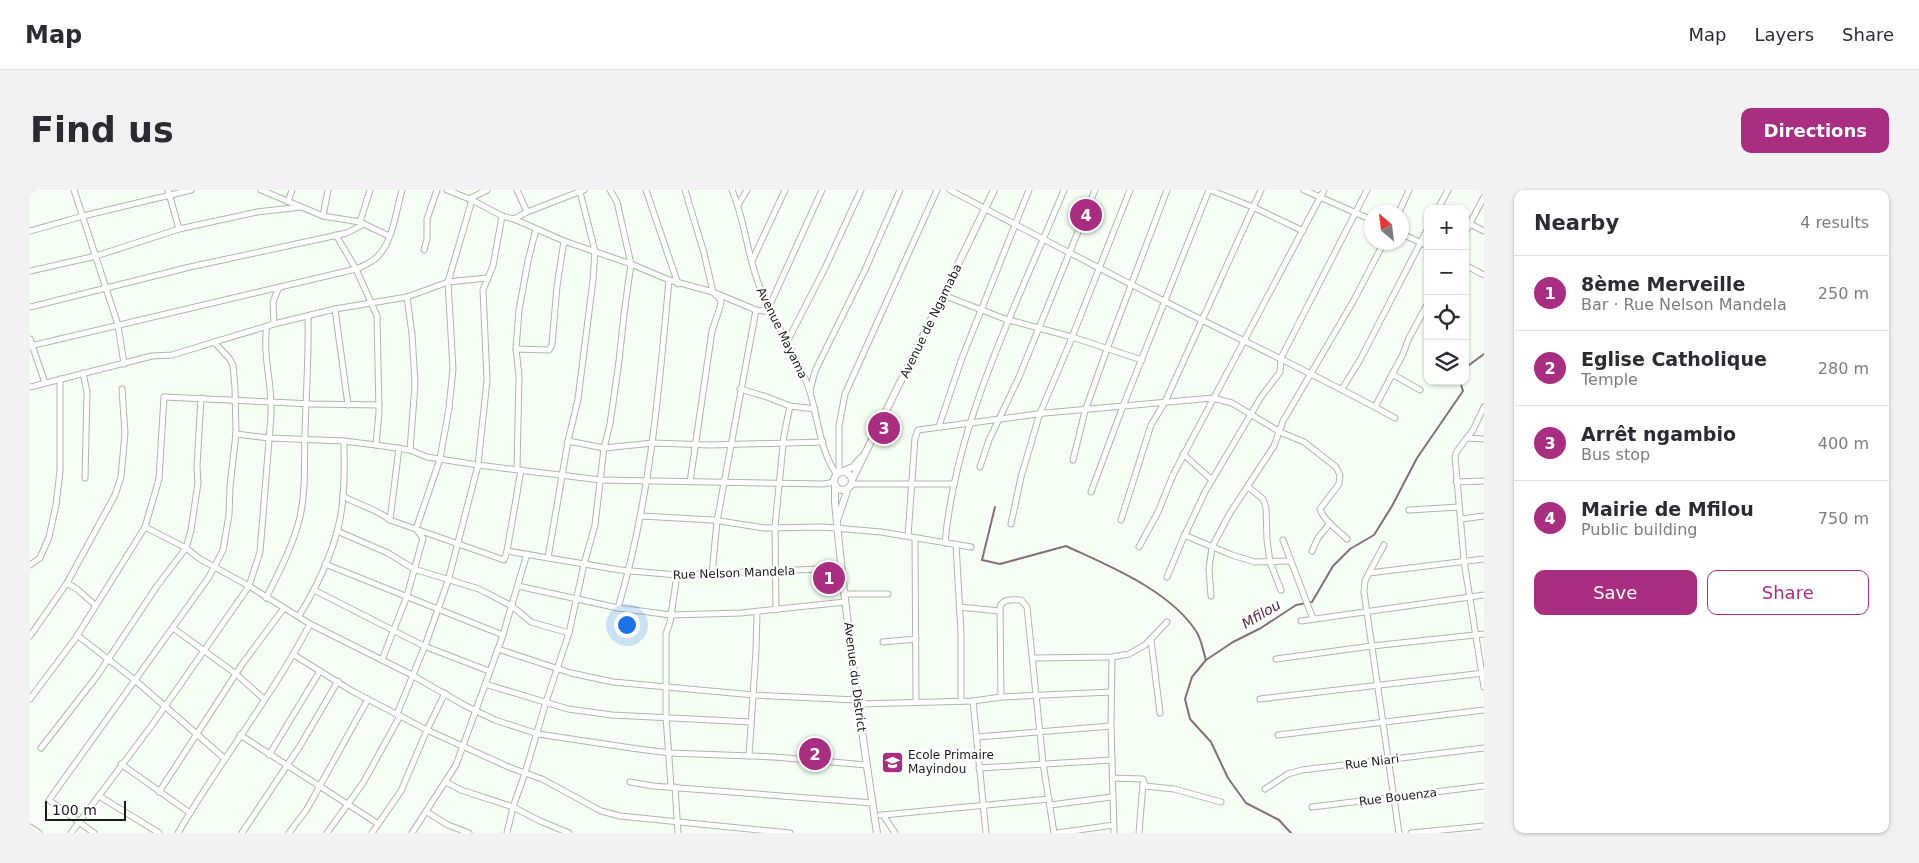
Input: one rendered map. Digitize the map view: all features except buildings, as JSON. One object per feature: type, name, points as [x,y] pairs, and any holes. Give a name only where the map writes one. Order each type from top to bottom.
[{"type":"street","points":[[74,190],[118,325],[124,364]]},
{"type":"street","points":[[30,231],[169,192],[190,190]]},
{"type":"street","points":[[261,190],[323,216],[362,223],[389,236]]},
{"type":"street","points":[[288,202],[292,190]]},
{"type":"street","points":[[323,216],[328,190]]},
{"type":"street","points":[[30,307],[190,267],[347,233],[362,223],[370,190]]},
{"type":"street","points":[[31,345],[356,269],[375,259],[380,253],[389,236],[402,190]]},
{"type":"street","points":[[424,250],[427,239],[427,218],[437,190]]},
{"type":"street","points":[[447,190],[470,199],[502,216],[514,219],[564,241],[631,264],[678,284],[713,292],[756,310],[771,310],[822,190]]},
{"type":"street","points":[[416,529],[440,459],[449,408],[453,369],[448,282],[470,199],[488,190]]},
{"type":"street","points":[[517,190],[527,212]]},
{"type":"street","points":[[507,833],[512,807],[538,734],[546,702],[569,633],[584,564],[595,525],[604,448],[610,424],[620,361],[631,264],[616,202],[610,190]]},
{"type":"street","points":[[646,190],[678,284]]},
{"type":"street","points":[[684,190],[704,253],[713,292],[721,300],[712,331],[690,482]]},
{"type":"street","name":"Avenue Mayama","points":[[732,190],[738,205],[759,285],[810,391],[823,442],[837,478]]},
{"type":"street","points":[[738,205],[747,190]]},
{"type":"street","points":[[752,262],[785,190]]},
{"type":"street","points":[[788,342],[826,268],[861,190]]},
{"type":"street","points":[[810,391],[815,371],[865,270],[900,190]]},
{"type":"street","points":[[937,190],[845,394],[839,426],[837,478],[842,490],[851,484],[954,484]]},
{"type":"street","points":[[950,190],[1130,284],[1312,373],[1395,418]]},
{"type":"street","name":"Avenue de Ngamaba","points":[[851,484],[994,190]]},
{"type":"street","points":[[939,426],[962,358],[1029,190]]},
{"type":"street","points":[[945,543],[954,484],[971,422],[1009,320],[1064,190]]},
{"type":"street","points":[[980,466],[998,418],[1019,377],[1037,328],[1095,190]]},
{"type":"street","points":[[1011,524],[1021,477],[1040,413],[1130,190]]},
{"type":"street","points":[[1073,460],[1086,410],[1107,348],[1167,190]]},
{"type":"street","points":[[1091,492],[1123,406],[1210,190],[1253,207],[1303,232]]},
{"type":"street","points":[[1121,520],[1151,425],[1165,402],[1261,190]]},
{"type":"street","points":[[1304,190],[1364,217]]},
{"type":"street","points":[[1140,547],[1158,512],[1183,454],[1324,190]]},
{"type":"street","points":[[1167,577],[1184,535],[1212,480],[1271,381],[1280,372],[1281,358],[1367,190]]},
{"type":"street","points":[[1402,205],[1409,190]]},
{"type":"street","points":[[1440,205],[1448,190]]},
{"type":"street","points":[[514,219],[527,212],[582,191],[595,251],[594,280],[585,334],[578,399],[568,441],[548,558]]},
{"type":"street","points":[[169,192],[178,229]]},
{"type":"street","points":[[1484,198],[1470,224],[1484,232]]},
{"type":"street","points":[[30,271],[96,256],[178,229],[257,212],[302,207]]},
{"type":"street","points":[[327,833],[363,783],[398,715],[448,581],[478,465],[487,380],[483,290],[493,266],[502,216]]},
{"type":"street","points":[[507,552],[519,470],[519,376],[516,349],[519,310],[536,229]]},
{"type":"street","points":[[336,235],[356,269],[377,316],[379,405],[376,445]]},
{"type":"street","points":[[1342,389],[1360,360],[1424,235]]},
{"type":"street","points":[[1409,237],[1424,244]]},
{"type":"street","points":[[516,349],[549,350],[552,345],[557,286],[564,241]]},
{"type":"street","points":[[1211,596],[1209,569],[1212,547],[1230,513],[1274,446],[1283,421],[1312,373],[1380,250]]},
{"type":"street","points":[[1469,267],[1484,275]]},
{"type":"street","points":[[30,387],[152,356],[172,355],[266,326],[335,309],[407,297],[448,282],[487,278]]},
{"type":"street","points":[[618,608],[629,571],[641,516],[653,443],[669,280]]},
{"type":"street","points":[[274,324],[273,302],[278,287]]},
{"type":"street","points":[[943,295],[1009,320],[1072,337],[1142,360]]},
{"type":"street","points":[[407,297],[412,334],[415,384],[410,450]]},
{"type":"street","points":[[335,309],[348,404]]},
{"type":"street","points":[[712,574],[717,521],[756,310]]},
{"type":"street","points":[[1375,406],[1423,312]]},
{"type":"street","points":[[266,598],[286,560],[300,516],[306,478],[305,439],[309,360],[308,316]]},
{"type":"street","points":[[72,833],[165,706],[249,586],[260,552],[272,401],[265,337],[266,326]]},
{"type":"street","points":[[30,339],[45,383]]},
{"type":"street","points":[[94,833],[49,800],[216,567],[223,550],[229,515],[230,486],[236,434],[235,388],[233,365],[214,342]]},
{"type":"street","points":[[82,373],[87,392],[85,478]]},
{"type":"street","points":[[1392,374],[1420,390]]},
{"type":"street","points":[[30,564],[40,558],[46,544],[56,505],[60,471],[60,380]]},
{"type":"street","points":[[30,636],[67,583],[115,495],[121,477],[125,433],[122,389]]},
{"type":"street","points":[[740,389],[790,406],[815,409]]},
{"type":"street","points":[[30,699],[77,636],[145,527],[158,479],[164,397],[379,405]]},
{"type":"street","points":[[41,748],[109,659],[157,586],[186,548],[191,530],[198,483],[197,466],[202,398]]},
{"type":"street","points":[[908,536],[916,433],[922,428],[1040,413],[1213,398],[1232,403],[1280,432],[1312,447],[1338,471],[1340,475],[1339,484],[1320,508],[1322,514],[1347,539]]},
{"type":"street","points":[[776,610],[775,527],[784,442],[790,406]]},
{"type":"street","points":[[1484,407],[1467,438],[1456,453],[1456,482],[1464,561],[1484,687]]},
{"type":"street","points":[[236,434],[376,445],[410,450],[426,457],[601,480],[824,484],[849,475],[851,484]]},
{"type":"street","points":[[1467,438],[1484,440]]},
{"type":"street","points":[[299,616],[314,590],[338,531],[343,496],[344,441]]},
{"type":"street","points":[[568,441],[604,448],[653,443],[696,445],[823,442]]},
{"type":"street","points":[[390,520],[399,448]]},
{"type":"street","name":"Avenue de Ngamaba","points":[[837,478],[853,467],[867,451]]},
{"type":"street","points":[[1183,454],[1212,480]]},
{"type":"street","name":"Avenue du District","points":[[837,478],[834,502],[844,594],[877,833]]},
{"type":"street","points":[[1456,482],[1484,481]]},
{"type":"street","name":"Avenue du District","points":[[837,519],[851,484]]},
{"type":"street","points":[[1248,487],[1263,499],[1266,508],[1270,562],[1281,590]]},
{"type":"street","points":[[343,496],[384,515],[390,520],[458,545]]},
{"type":"street","points":[[1409,510],[1460,507]]},
{"type":"street","points":[[641,516],[717,521],[765,528],[823,526],[908,536],[971,547]]},
{"type":"street","points":[[1461,518],[1484,516]]},
{"type":"street","points":[[1312,551],[1318,538],[1330,523]]},
{"type":"street","points":[[145,527],[186,548],[200,559],[249,586],[310,624],[445,692],[495,720],[538,734],[670,753],[749,756],[867,765]]},
{"type":"street","points":[[382,660],[406,596],[423,538],[416,529]]},
{"type":"street","points":[[338,531],[388,553],[414,569],[479,589],[512,606],[531,622],[569,633]]},
{"type":"street","points":[[1184,535],[1255,562],[1290,560]]},
{"type":"street","points":[[915,538],[916,702]]},
{"type":"street","points":[[1283,540],[1313,619]]},
{"type":"street","points":[[956,544],[961,701]]},
{"type":"street","name":"Rue Nelson Mandela","points":[[458,545],[504,560],[507,552],[629,571],[677,575],[842,568]]},
{"type":"street","points":[[1384,545],[1364,581],[1366,611],[1399,833]]},
{"type":"street","points":[[412,833],[456,766],[498,649],[527,554]]},
{"type":"street","points":[[1369,572],[1484,558]]},
{"type":"street","points":[[325,564],[502,635]]},
{"type":"street","points":[[677,575],[666,634],[666,717],[678,833]]},
{"type":"street","points":[[67,583],[77,589],[96,606]]},
{"type":"street","points":[[518,586],[618,608],[671,615],[757,612],[845,602]]},
{"type":"street","points":[[314,590],[424,646],[489,671]]},
{"type":"street","points":[[844,594],[888,594]]},
{"type":"street","points":[[1301,621],[1484,595]]},
{"type":"street","points":[[1001,697],[1001,604],[1005,601],[1021,600],[1027,607],[1039,731],[1055,833],[1114,825]]},
{"type":"street","points":[[959,607],[1000,610]]},
{"type":"street","points":[[159,792],[236,674],[284,608]]},
{"type":"street","points":[[749,756],[754,694],[757,612]]},
{"type":"street","points":[[1033,658],[1112,657],[1129,654],[1145,646],[1166,622]]},
{"type":"street","points":[[178,833],[224,758],[294,655],[310,624]]},
{"type":"street","points":[[173,628],[236,674],[264,699]]},
{"type":"street","points":[[1276,659],[1484,634]]},
{"type":"street","points":[[77,636],[136,680],[197,732],[224,758]]},
{"type":"street","points":[[882,642],[916,639]]},
{"type":"street","points":[[1151,640],[1160,713]]},
{"type":"street","points":[[498,649],[557,668],[613,682],[858,702],[973,701],[1001,697],[1111,692]]},
{"type":"street","points":[[294,655],[368,700],[427,730],[560,788],[601,811],[620,816],[790,833]]},
{"type":"street","points":[[1112,657],[1111,726],[1114,833]]},
{"type":"street","points":[[270,755],[320,671]]},
{"type":"street","points":[[1260,699],[1483,673]]},
{"type":"street","points":[[242,833],[287,766],[338,681]]},
{"type":"street","points":[[485,684],[568,709],[612,715],[751,722]]},
{"type":"street","points":[[372,833],[377,823],[401,791],[445,692]]},
{"type":"street","points":[[289,833],[307,809],[368,700]]},
{"type":"street","points":[[973,701],[986,833]]},
{"type":"street","points":[[1278,735],[1484,710]]},
{"type":"street","points":[[977,737],[1111,726]]},
{"type":"street","points":[[240,735],[377,823]]},
{"type":"street","name":"Rue Niari","points":[[1265,789],[1288,774],[1302,770],[1484,748]]},
{"type":"street","points":[[980,768],[1112,760]]},
{"type":"street","points":[[122,764],[190,813]]},
{"type":"street","points":[[1112,778],[1144,779]]},
{"type":"street","points":[[1144,779],[1145,786],[1174,789],[1221,802]]},
{"type":"street","points":[[1139,833],[1144,779]]},
{"type":"street","points":[[446,782],[461,790],[512,807],[569,833]]},
{"type":"street","points":[[630,782],[873,803]]},
{"type":"street","name":"Rue Bouenza","points":[[1312,807],[1484,786]]},
{"type":"street","points":[[99,796],[159,833]]},
{"type":"street","points":[[874,816],[983,805],[1112,797]]},
{"type":"street","points":[[427,812],[448,825],[469,833]]},
{"type":"street","points":[[883,815],[895,833]]},
{"type":"street","points":[[1411,833],[1484,826]]},
{"type":"street","points":[[30,827],[39,833]]},
{"type":"waterway","name":"Mfilou","points":[[1469,365],[1484,354]]},
{"type":"waterway","name":"Mfilou","points":[[1291,833],[1279,820],[1246,803],[1228,778],[1211,742],[1190,719],[1185,699],[1192,677],[1206,660],[1233,642],[1261,628],[1296,605],[1312,602],[1333,566],[1350,549],[1374,535],[1392,506],[1417,458],[1463,391],[1461,385]]},
{"type":"waterway","points":[[995,507],[982,560],[1000,564],[1066,546],[1119,571],[1154,591],[1170,603],[1196,631],[1206,660]]},
{"type":"place","name":"Mairie de Mfilou","points":[[1086,215]]},
{"type":"place","name":"Arrêt ngambio","points":[[884,428]]},
{"type":"place","name":"8ème Merveille","points":[[829,578]]},
{"type":"place","name":"Eglise Catholique","points":[[815,754]]},
{"type":"place","name":"Ecole Primaire Mayindou","points":[[892,762]]}]
